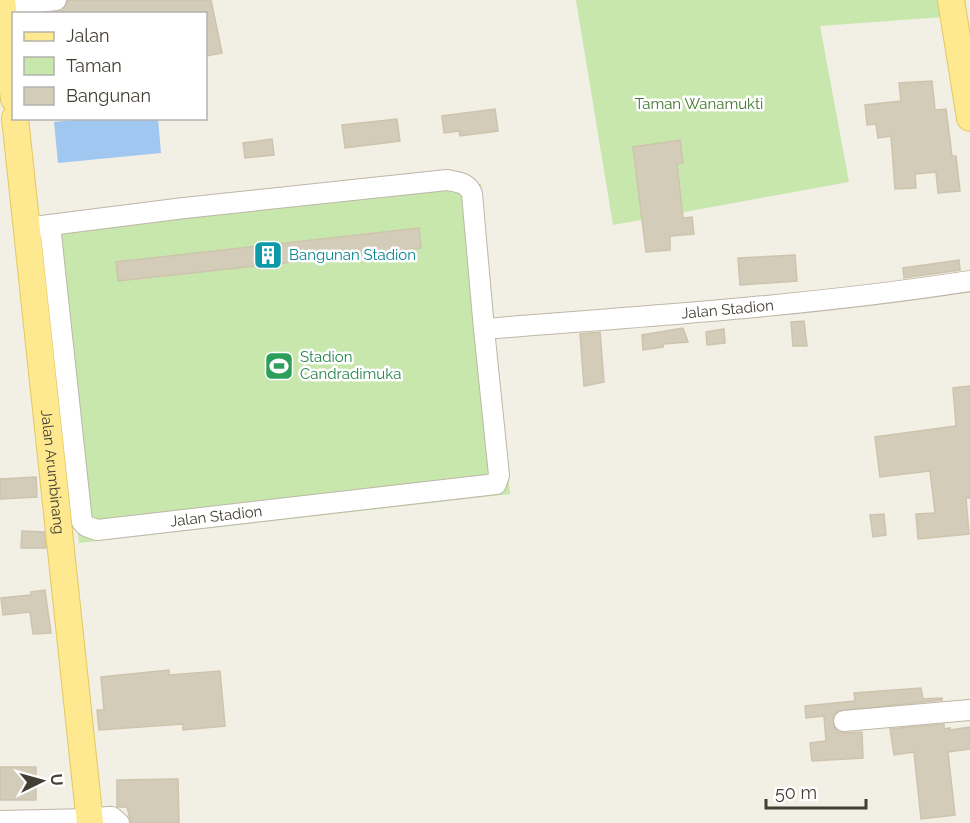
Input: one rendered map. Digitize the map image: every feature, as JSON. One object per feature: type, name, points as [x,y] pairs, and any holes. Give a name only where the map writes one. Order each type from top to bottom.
[{"type":"main road","points":[[951,0],[970,118]]},
{"type":"main road","points":[[2,3],[12,83]]},
{"type":"main road","name":"Jalan Arumbinang","points":[[15,120],[38,227],[90,821]]},
{"type":"street","points":[[2,3],[56,0]]},
{"type":"street","name":"Jalan Stadion","points":[[447,180],[464,183],[472,194],[499,475],[496,484],[97,530],[86,526],[82,522],[38,227],[184,208],[447,180]]},
{"type":"street","name":"Jalan Stadion","points":[[484,329],[806,303],[970,281]]},
{"type":"street","points":[[844,721],[970,710]]},
{"type":"street","points":[[0,821],[90,821],[112,817],[119,823]]},
{"type":"green space","name":"Taman Wanamukti","points":[[576,0],[942,0],[943,17],[820,26],[849,182],[613,225]]},
{"type":"green space","name":"Stadion Candradimuka","points":[[481,184],[510,494],[79,543],[44,219]]},
{"type":"water","points":[[158,120],[161,153],[58,163],[54,122]]},
{"type":"building","points":[[68,0],[211,0],[222,53],[207,56],[207,12],[53,12],[63,10]]},
{"type":"building","points":[[932,81],[935,110],[946,109],[952,156],[956,156],[960,191],[938,193],[936,172],[915,174],[916,188],[895,189],[891,136],[878,138],[876,124],[867,125],[865,105],[901,101],[899,83]]},
{"type":"building","points":[[495,109],[498,131],[460,136],[459,131],[444,133],[442,116]]},
{"type":"building","points":[[397,119],[400,141],[345,148],[342,125]]},
{"type":"building","points":[[272,139],[274,155],[245,158],[243,143]]},
{"type":"building","points":[[680,140],[683,163],[677,164],[683,218],[692,217],[694,234],[670,236],[670,250],[646,252],[633,147]]},
{"type":"building","name":"Bangunan Stadion","points":[[419,228],[421,248],[118,281],[116,262]]},
{"type":"building","points":[[795,255],[797,281],[740,285],[738,258]]},
{"type":"building","points":[[959,260],[960,270],[904,278],[903,268]]},
{"type":"building","points":[[804,321],[807,346],[793,346],[791,322]]},
{"type":"building","points":[[683,328],[688,342],[663,344],[663,347],[643,350],[642,335]]},
{"type":"building","points":[[724,329],[725,343],[707,345],[706,332]]},
{"type":"building","points":[[600,332],[604,382],[584,386],[580,334]]},
{"type":"building","points":[[970,386],[970,498],[966,498],[969,534],[918,539],[916,514],[935,513],[930,471],[880,477],[875,437],[956,426],[953,388]]},
{"type":"building","points":[[36,477],[37,497],[0,499],[0,479]]},
{"type":"building","points":[[884,514],[886,535],[873,537],[870,515]]},
{"type":"building","points":[[22,531],[44,532],[46,548],[21,548]]},
{"type":"building","points":[[45,590],[51,633],[33,634],[30,612],[3,615],[1,598],[31,595],[31,592]]},
{"type":"building","points":[[169,670],[169,675],[220,671],[225,726],[183,730],[183,724],[99,730],[97,710],[104,710],[101,677]]},
{"type":"building","points":[[921,688],[923,699],[942,698],[942,700],[838,711],[833,716],[834,727],[838,732],[862,732],[863,758],[812,761],[810,743],[826,741],[824,716],[806,718],[805,706],[855,701],[854,693]]},
{"type":"building","points":[[944,724],[944,729],[950,728],[950,730],[970,727],[970,749],[948,752],[955,815],[921,819],[914,752],[894,755],[890,729]]},
{"type":"building","points":[[0,767],[36,767],[36,800],[0,800]]},
{"type":"building","points":[[178,779],[179,823],[131,823],[127,807],[117,807],[117,780]]},
{"type":"place","name":"Bangunan Stadion","points":[[268,255]]},
{"type":"place","name":"Stadion Candradimuka","points":[[279,366]]}]
